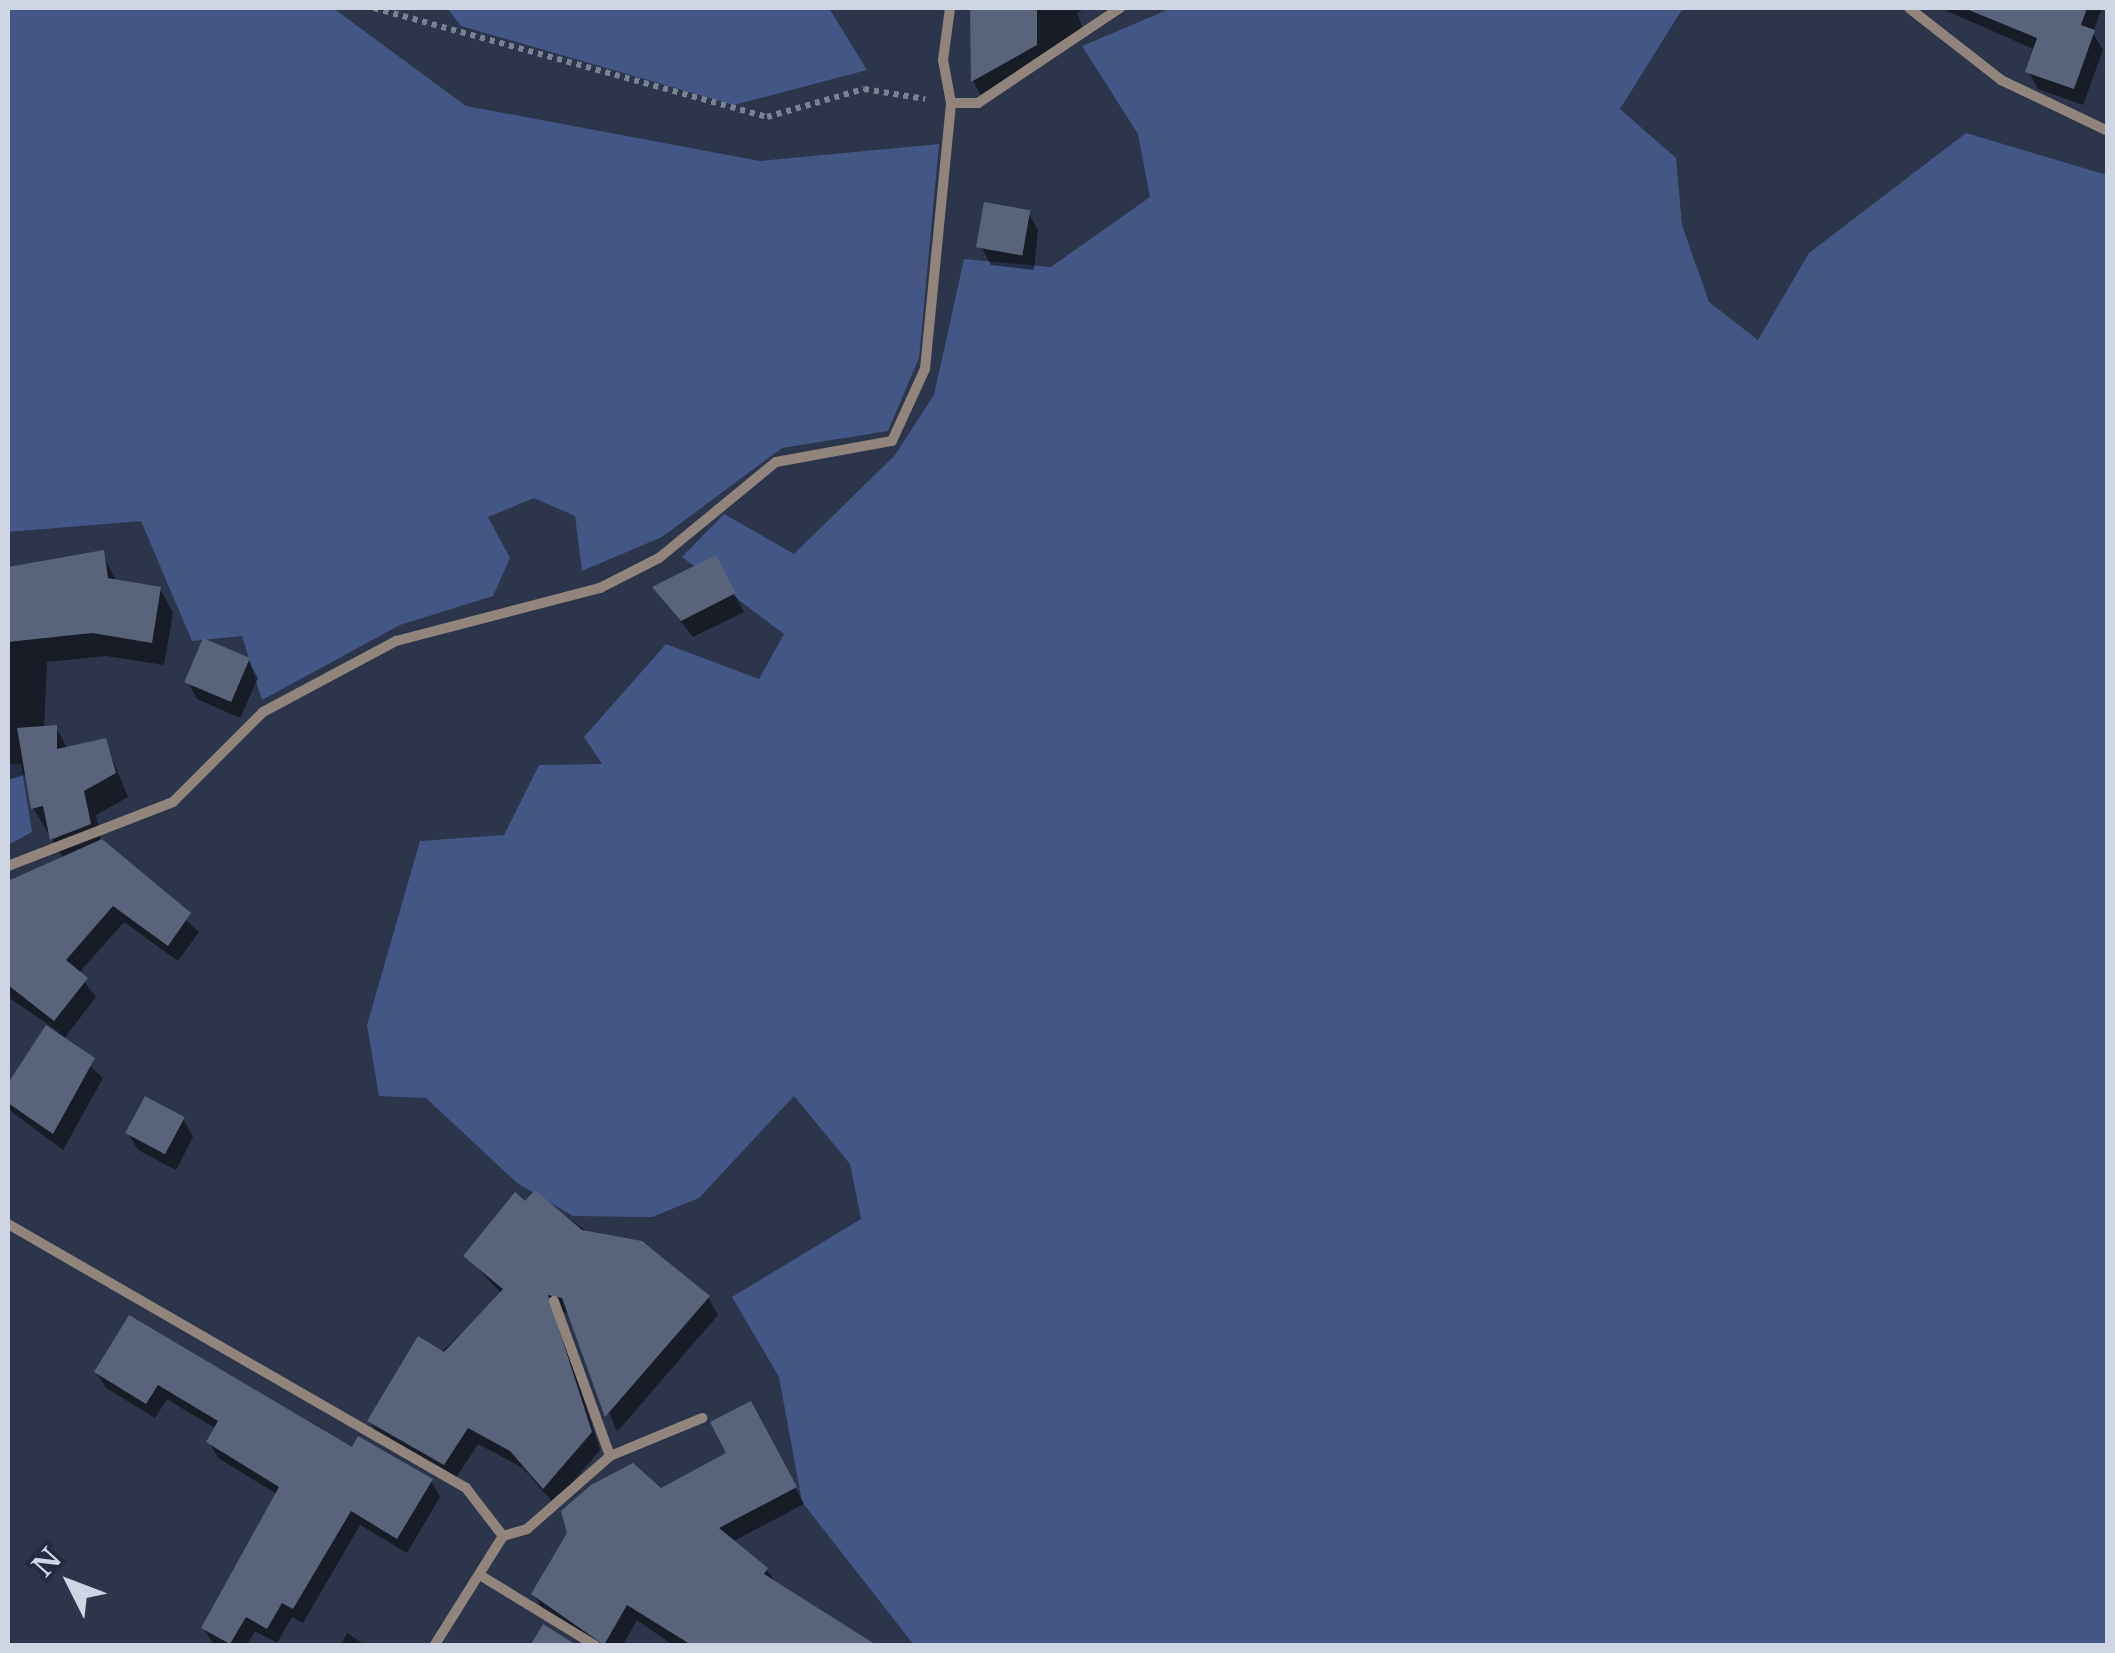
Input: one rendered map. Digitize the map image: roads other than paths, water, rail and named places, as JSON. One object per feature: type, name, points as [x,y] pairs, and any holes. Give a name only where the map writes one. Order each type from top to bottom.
[{"type":"street","points":[[8,866],[173,802],[264,712],[396,641],[600,588],[659,558],[776,462],[892,441],[925,370],[951,103],[943,60],[950,8]]},
{"type":"street","points":[[951,103],[978,103],[1120,8]]},
{"type":"street","points":[[1908,8],[2001,80],[2108,131]]},
{"type":"street","points":[[8,1224],[466,1488],[502,1536]]},
{"type":"street","points":[[554,1300],[610,1456]]},
{"type":"street","points":[[502,1536],[528,1529],[610,1456],[702,1418]]},
{"type":"street","points":[[434,1646],[483,1577],[502,1536]]},
{"type":"street","points":[[483,1577],[596,1646]]}]
